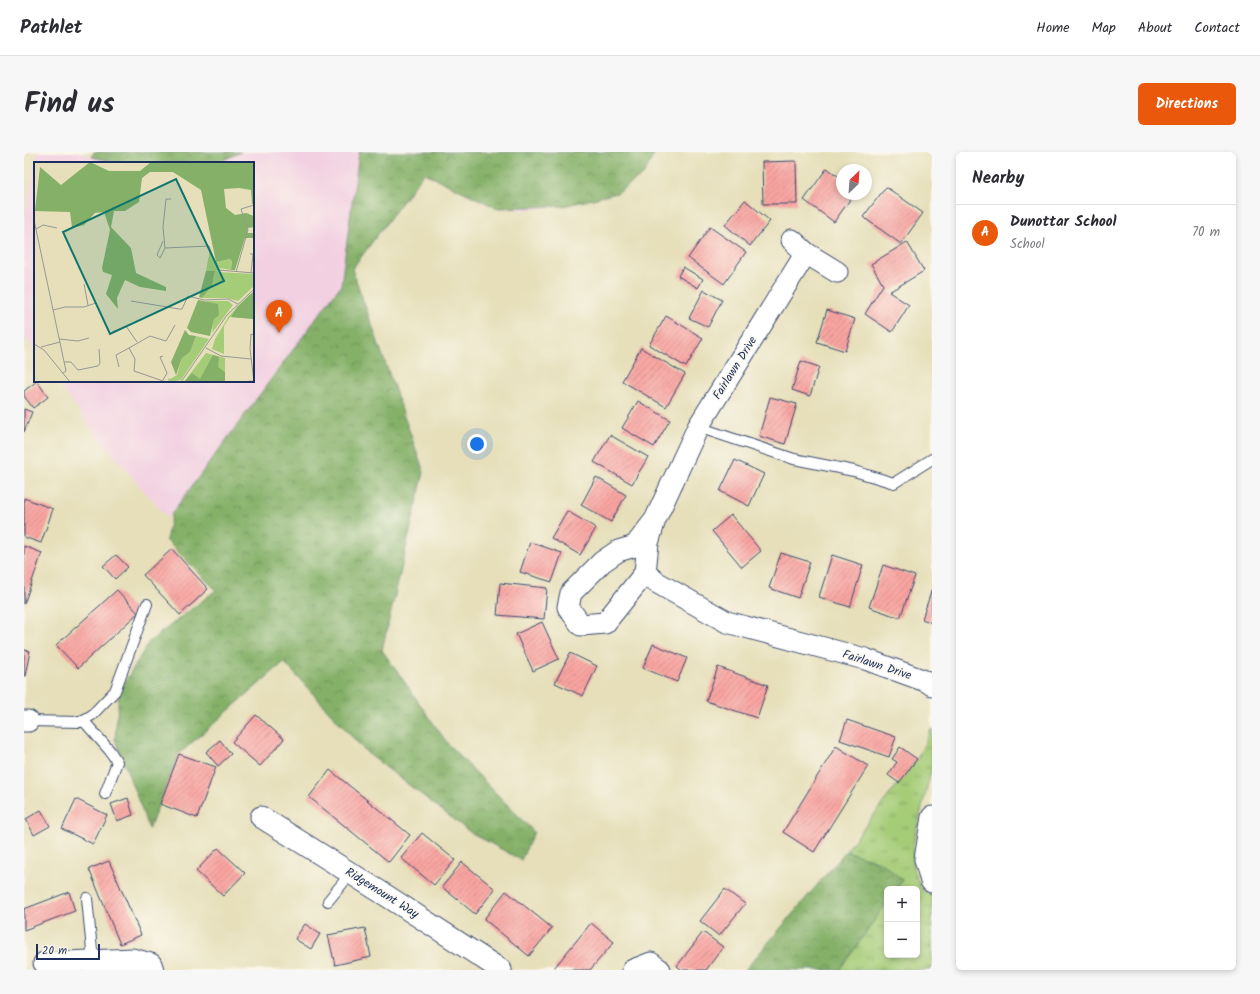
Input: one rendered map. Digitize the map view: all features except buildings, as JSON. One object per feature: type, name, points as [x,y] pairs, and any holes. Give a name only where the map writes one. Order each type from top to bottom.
[{"type":"street","name":"Fairlawn Drive","points":[[655,520],[635,546],[618,551],[602,562],[571,593],[568,607],[581,625],[605,623],[646,573],[648,543],[655,520],[698,427],[799,247],[837,272]]},
{"type":"street","name":"Fairlawn Drive","points":[[646,573],[656,582],[728,622],[865,659],[928,682],[932,685]]},
{"type":"street","name":"Ridgemount Way","points":[[261,817],[501,970]]},
{"type":"street","points":[[932,817],[926,859],[932,882]]},
{"type":"street","points":[[40,967],[93,961],[133,959],[151,964],[153,970]]},
{"type":"street","points":[[633,970],[651,963],[660,970]]},
{"type":"lane","points":[[698,427],[794,459],[854,471],[894,483],[932,459]]},
{"type":"lane","points":[[26,721],[80,722],[92,715],[116,691],[148,604]]},
{"type":"lane","points":[[83,720],[110,751],[117,762],[106,794]]},
{"type":"lane","points":[[328,901],[351,873]]},
{"type":"lane","points":[[87,898],[93,961]]},
{"type":"shaded area","points":[[38,152],[79,152],[92,157],[94,152],[653,152],[617,193],[569,205],[524,210],[497,208],[424,173],[168,518],[97,436],[58,382],[254,382],[254,162],[36,162]]},
{"type":"shaded area","points":[[34,172],[34,350],[24,336],[24,219]]},
{"type":"green space","points":[[94,152],[241,152],[219,162],[114,162],[92,157]]},
{"type":"green space","points":[[359,152],[655,152],[644,174],[617,193],[564,206],[497,208],[424,173],[352,269],[424,472],[382,650],[448,744],[534,832],[521,860],[470,832],[366,752],[284,662],[179,754],[149,829],[115,739],[119,692],[149,642],[216,590],[166,540],[172,513],[341,285]]},
{"type":"green space","points":[[932,728],[932,767],[913,844],[913,869],[922,890],[932,896],[932,970],[840,970],[884,906],[884,958],[920,958],[920,886],[898,886],[902,880],[882,863],[846,851],[917,759]]},
{"type":"green space","points":[[846,851],[882,863],[902,880],[898,886],[884,886],[884,906],[840,970],[745,970]]},
{"type":"place","name":"Dunottar School","points":[[279,333]]}]
